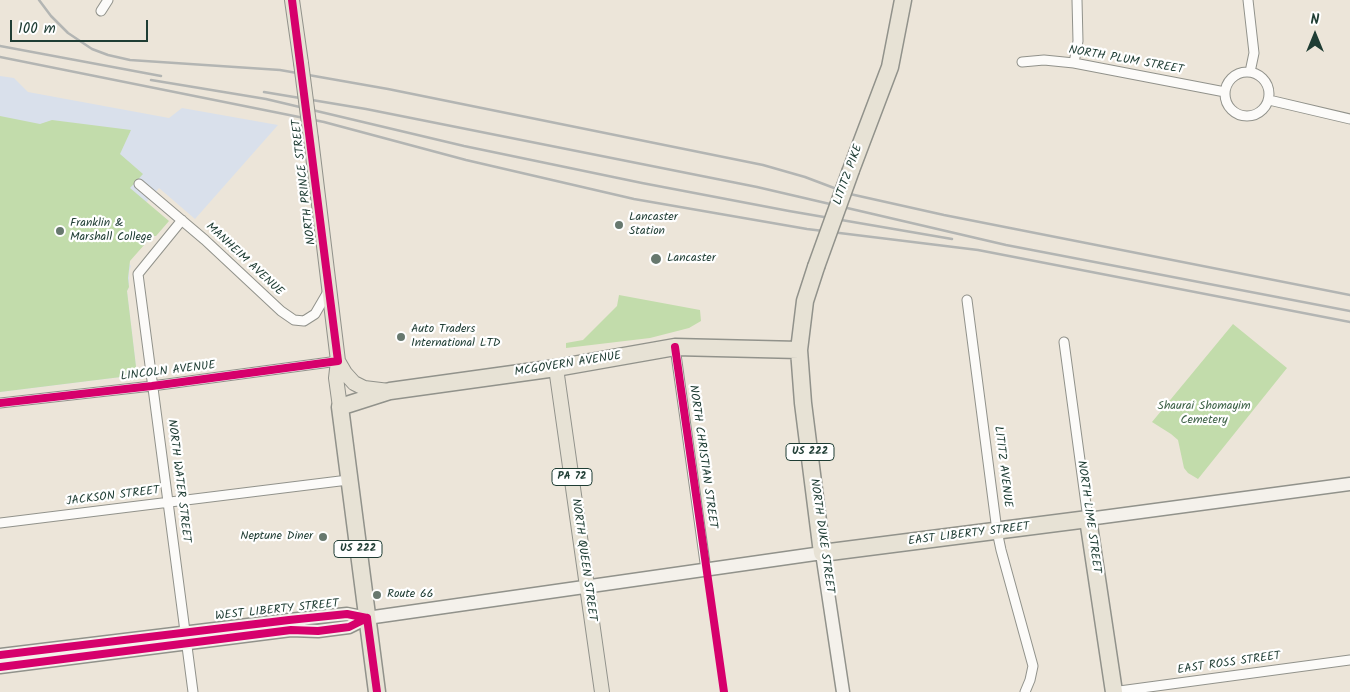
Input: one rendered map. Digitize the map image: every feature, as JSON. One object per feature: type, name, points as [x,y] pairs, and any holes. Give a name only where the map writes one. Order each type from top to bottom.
[{"type":"highway","name":"LITITZ PIKE","points":[[799,350],[805,301],[890,66],[903,0]]},
{"type":"highway","name":"MCGOVERN AVENUE","points":[[340,407],[390,391],[556,368],[675,347],[799,350]]},
{"type":"highway","name":"NORTH DUKE STREET","points":[[799,350],[803,403],[822,553]]},
{"type":"highway","name":"NORTH PRINCE STREET","points":[[340,407],[377,692]]},
{"type":"highway","name":"EAST LIBERTY STREET","points":[[822,553],[1088,519]]},
{"type":"highway","name":"NORTH LIME STREET","points":[[1088,519],[1113,692]]},
{"type":"main road","name":"NORTH PRINCE STREET","points":[[292,0],[338,361],[336,378],[340,407]]},
{"type":"main road","points":[[338,361],[354,383],[364,388],[390,391]]},
{"type":"main road","name":"NORTH QUEEN STREET","points":[[556,368],[602,692]]},
{"type":"main road","name":"EAST LIBERTY STREET","points":[[1088,519],[1350,484]]},
{"type":"main road","name":"EAST LIBERTY STREET","points":[[587,586],[822,553]]},
{"type":"main road","name":"NORTH DUKE STREET","points":[[822,553],[842,692]]},
{"type":"main road","name":"WEST LIBERTY STREET","points":[[0,667],[347,614],[367,618],[587,586]]},
{"type":"main road","name":"WEST LIBERTY STREET","points":[[0,655],[185,638]]},
{"type":"street","points":[[101,11],[108,0]]},
{"type":"street","points":[[1074,63],[1078,41],[1077,0]]},
{"type":"street","points":[[1248,0],[1254,53],[1250,72]]},
{"type":"street","name":"NORTH PLUM STREET","points":[[1022,62],[1044,60],[1074,63],[1225,92]]},
{"type":"street","points":[[1250,72],[1260,76],[1268,85],[1269,100],[1263,110],[1257,114],[1244,116],[1229,107],[1225,92],[1230,80],[1235,76],[1250,72]]},
{"type":"street","points":[[1269,100],[1350,119]]},
{"type":"street","name":"MANHEIM AVENUE","points":[[139,184],[182,220],[281,311],[294,320],[304,321],[315,314],[329,290]]},
{"type":"street","name":"NORTH WATER STREET","points":[[182,220],[138,274],[193,692]]},
{"type":"street","name":"LITITZ AVENUE","points":[[967,300],[997,531],[1033,666],[1025,692]]},
{"type":"street","name":"NORTH LIME STREET","points":[[1064,342],[1088,519]]},
{"type":"street","name":"NORTH CHRISTIAN STREET","points":[[675,347],[706,570]]},
{"type":"street","name":"LINCOLN AVENUE","points":[[0,403],[152,386],[338,361]]},
{"type":"street","name":"JACKSON STREET","points":[[0,522],[348,480]]},
{"type":"street","name":"EAST ROSS STREET","points":[[1113,692],[1350,660]]},
{"type":"shaded area","name":"Franklin & Marshall College","points":[[0,76],[14,78],[28,92],[169,118],[182,108],[278,125],[195,219],[159,188],[110,243],[131,266],[127,291],[137,375],[0,392]]},
{"type":"green space","name":"Franklin & Marshall College","points":[[0,116],[40,124],[52,120],[131,130],[120,154],[143,174],[130,188],[169,221],[156,236],[152,236],[130,261],[129,287],[127,291],[137,375],[0,392]]},
{"type":"green space","points":[[619,295],[700,310],[701,321],[689,328],[650,338],[566,348],[566,343],[583,340],[617,306]]},
{"type":"green space","name":"Shaurai Shomayim Cemetery","points":[[1233,324],[1287,368],[1198,479],[1184,468],[1178,440],[1152,422]]},
{"type":"railway","points":[[39,0],[51,16],[68,33],[92,49],[130,60],[280,70],[388,89],[763,165],[805,177],[850,194],[944,215],[1350,295]]},
{"type":"railway","points":[[0,46],[161,76]]},
{"type":"railway","points":[[0,57],[324,122],[466,160],[634,199],[807,229],[978,250],[1350,322]]},
{"type":"railway","points":[[151,80],[266,99],[464,146],[642,183],[952,239]]},
{"type":"railway","points":[[264,92],[366,109],[757,187],[1006,245],[1350,311]]},
{"type":"cycle path","points":[[0,403],[152,386],[338,361],[292,0]]},
{"type":"cycle path","points":[[675,347],[724,692]]},
{"type":"cycle path","points":[[0,655],[347,614],[367,618]]},
{"type":"cycle path","points":[[367,618],[377,692]]},
{"type":"cycle path","points":[[0,667],[291,630],[318,631],[349,627],[367,618]]},
{"type":"place","name":"Lancaster Station","points":[[619,225]]},
{"type":"place","name":"Franklin & Marshall College","points":[[60,231]]},
{"type":"place","name":"Lancaster","points":[[656,259]]},
{"type":"place","name":"Auto Traders International LTD","points":[[401,337]]},
{"type":"place","name":"Neptune Diner","points":[[323,537]]},
{"type":"place","name":"Route 66","points":[[377,595]]}]
